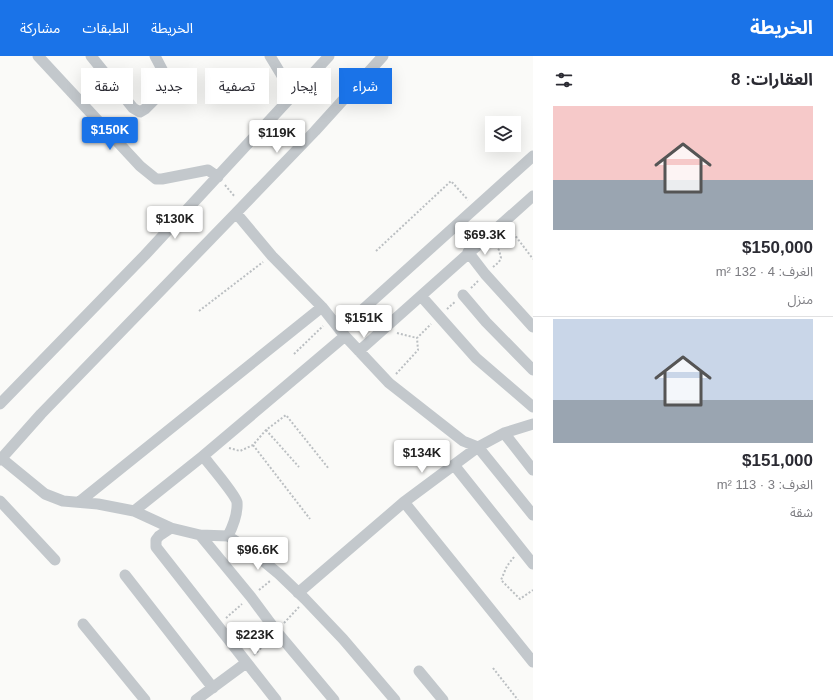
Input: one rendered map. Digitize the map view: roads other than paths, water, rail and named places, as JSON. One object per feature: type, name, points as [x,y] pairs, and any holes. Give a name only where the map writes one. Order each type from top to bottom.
[{"type":"street","points":[[38,56],[140,166],[154,177],[162,179],[208,170],[218,177]]},
{"type":"street","points":[[91,56],[133,108],[140,112],[145,109],[167,86],[165,75],[155,56]]},
{"type":"street","points":[[270,56],[277,68]]},
{"type":"street","points":[[318,68],[329,56]]},
{"type":"street","points":[[383,56],[315,131],[47,408],[1,459],[45,494],[63,501],[98,504],[134,511],[171,528],[200,535],[228,536],[251,551],[279,574],[343,639],[395,700]]},
{"type":"street","points":[[0,404],[145,255],[284,104]]},
{"type":"street","points":[[134,511],[223,439],[343,333],[533,156]]},
{"type":"street","points":[[359,350],[533,196]]},
{"type":"street","points":[[239,209],[272,256],[322,307],[343,333],[389,383],[463,441],[478,447],[533,515]]},
{"type":"street","points":[[468,252],[485,274],[533,327]]},
{"type":"street","points":[[463,295],[486,322],[533,370]]},
{"type":"street","points":[[421,296],[438,317],[476,358],[533,407]]},
{"type":"street","points":[[79,502],[322,307]]},
{"type":"street","points":[[298,593],[404,502],[478,447],[504,433],[533,424]]},
{"type":"street","points":[[504,433],[533,470]]},
{"type":"street","points":[[203,456],[237,501],[236,514],[228,536]]},
{"type":"street","points":[[454,465],[533,564]]},
{"type":"street","points":[[0,502],[55,560]]},
{"type":"street","points":[[404,502],[533,662]]},
{"type":"street","points":[[171,528],[159,536],[156,540],[156,547],[276,700]]},
{"type":"street","points":[[200,535],[276,632],[334,700]]},
{"type":"street","points":[[125,575],[213,688]]},
{"type":"street","points":[[83,624],[145,700]]},
{"type":"street","points":[[199,699],[246,663]]},
{"type":"street","points":[[419,671],[443,700]]}]
